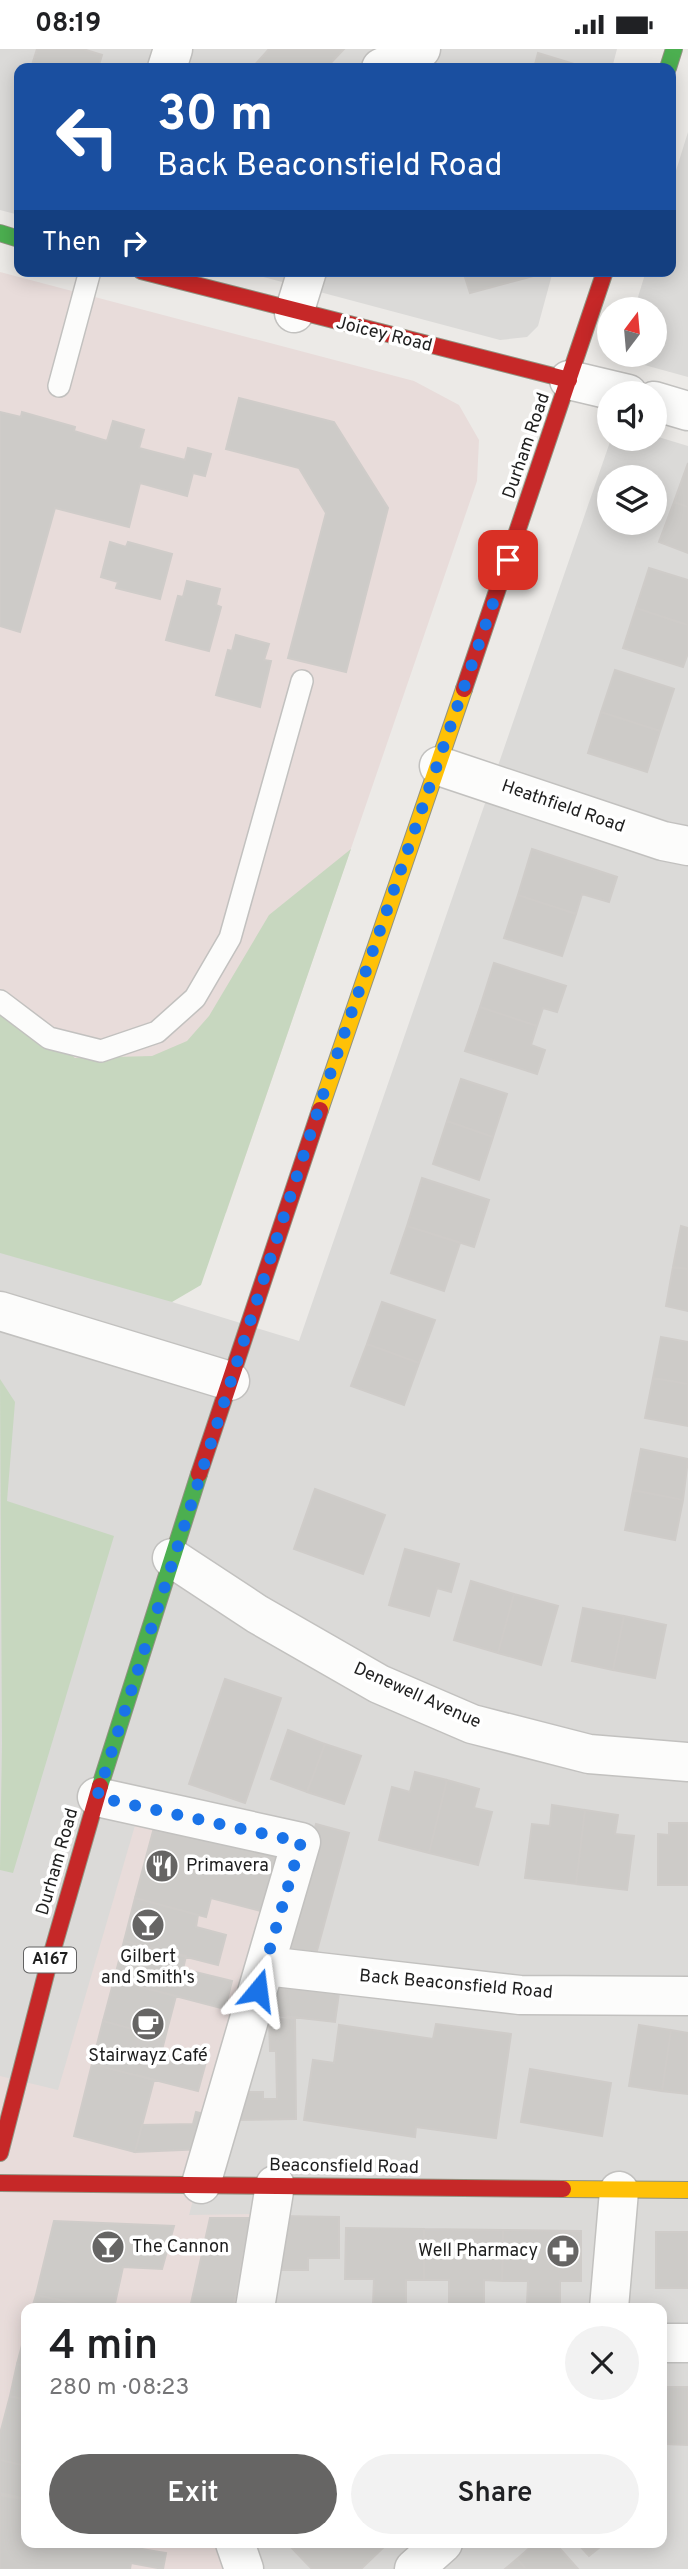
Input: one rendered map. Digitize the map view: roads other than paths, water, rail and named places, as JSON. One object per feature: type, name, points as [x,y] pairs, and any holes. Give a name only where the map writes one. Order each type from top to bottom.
[{"type":"main road","name":"Joicey Road","points":[[163,277],[294,313],[569,380]]},
{"type":"main road","name":"Durham Road","points":[[0,2153],[23,2055],[97,1797],[172,1558],[323,1095],[439,766],[603,277]]},
{"type":"main road","name":"Beaconsfield Road","points":[[0,2183],[688,2190]]},
{"type":"street","points":[[392,63],[421,49]]},
{"type":"street","points":[[294,313],[305,277]]},
{"type":"street","name":"Joicey Road","points":[[569,380],[597,387]]},
{"type":"street","points":[[667,405],[688,411]]},
{"type":"street","name":"Heathfield Road","points":[[439,766],[663,841],[688,845]]},
{"type":"street","points":[[0,1311],[230,1381]]},
{"type":"street","name":"Denewell Avenue","points":[[172,1558],[257,1614],[379,1684],[472,1724],[589,1754],[688,1762]]},
{"type":"street","points":[[97,1797],[301,1842],[201,2184]]},
{"type":"street","name":"Back Beaconsfield Road","points":[[266,1966],[520,1995],[688,1996]]},
{"type":"street","points":[[260,2303],[275,2185]]},
{"type":"street","points":[[609,2303],[619,2191]]},
{"type":"street","points":[[667,2343],[688,2343]]},
{"type":"street","points":[[237,2548],[244,2569]]},
{"type":"street","points":[[414,2569],[437,2548]]},
{"type":"lane","points":[[59,386],[88,277]]},
{"type":"lane","points":[[0,1001],[49,1038],[101,1052],[157,1032],[195,998],[230,938],[302,681]]},
{"type":"place","name":"Primavera","points":[[162,1866]]},
{"type":"place","name":"Gilbert and Smith's","points":[[148,1925]]},
{"type":"place","name":"Stairwayz Café","points":[[148,2024]]},
{"type":"place","name":"The Cannon","points":[[108,2247]]},
{"type":"place","name":"Well Pharmacy","points":[[563,2251]]}]
